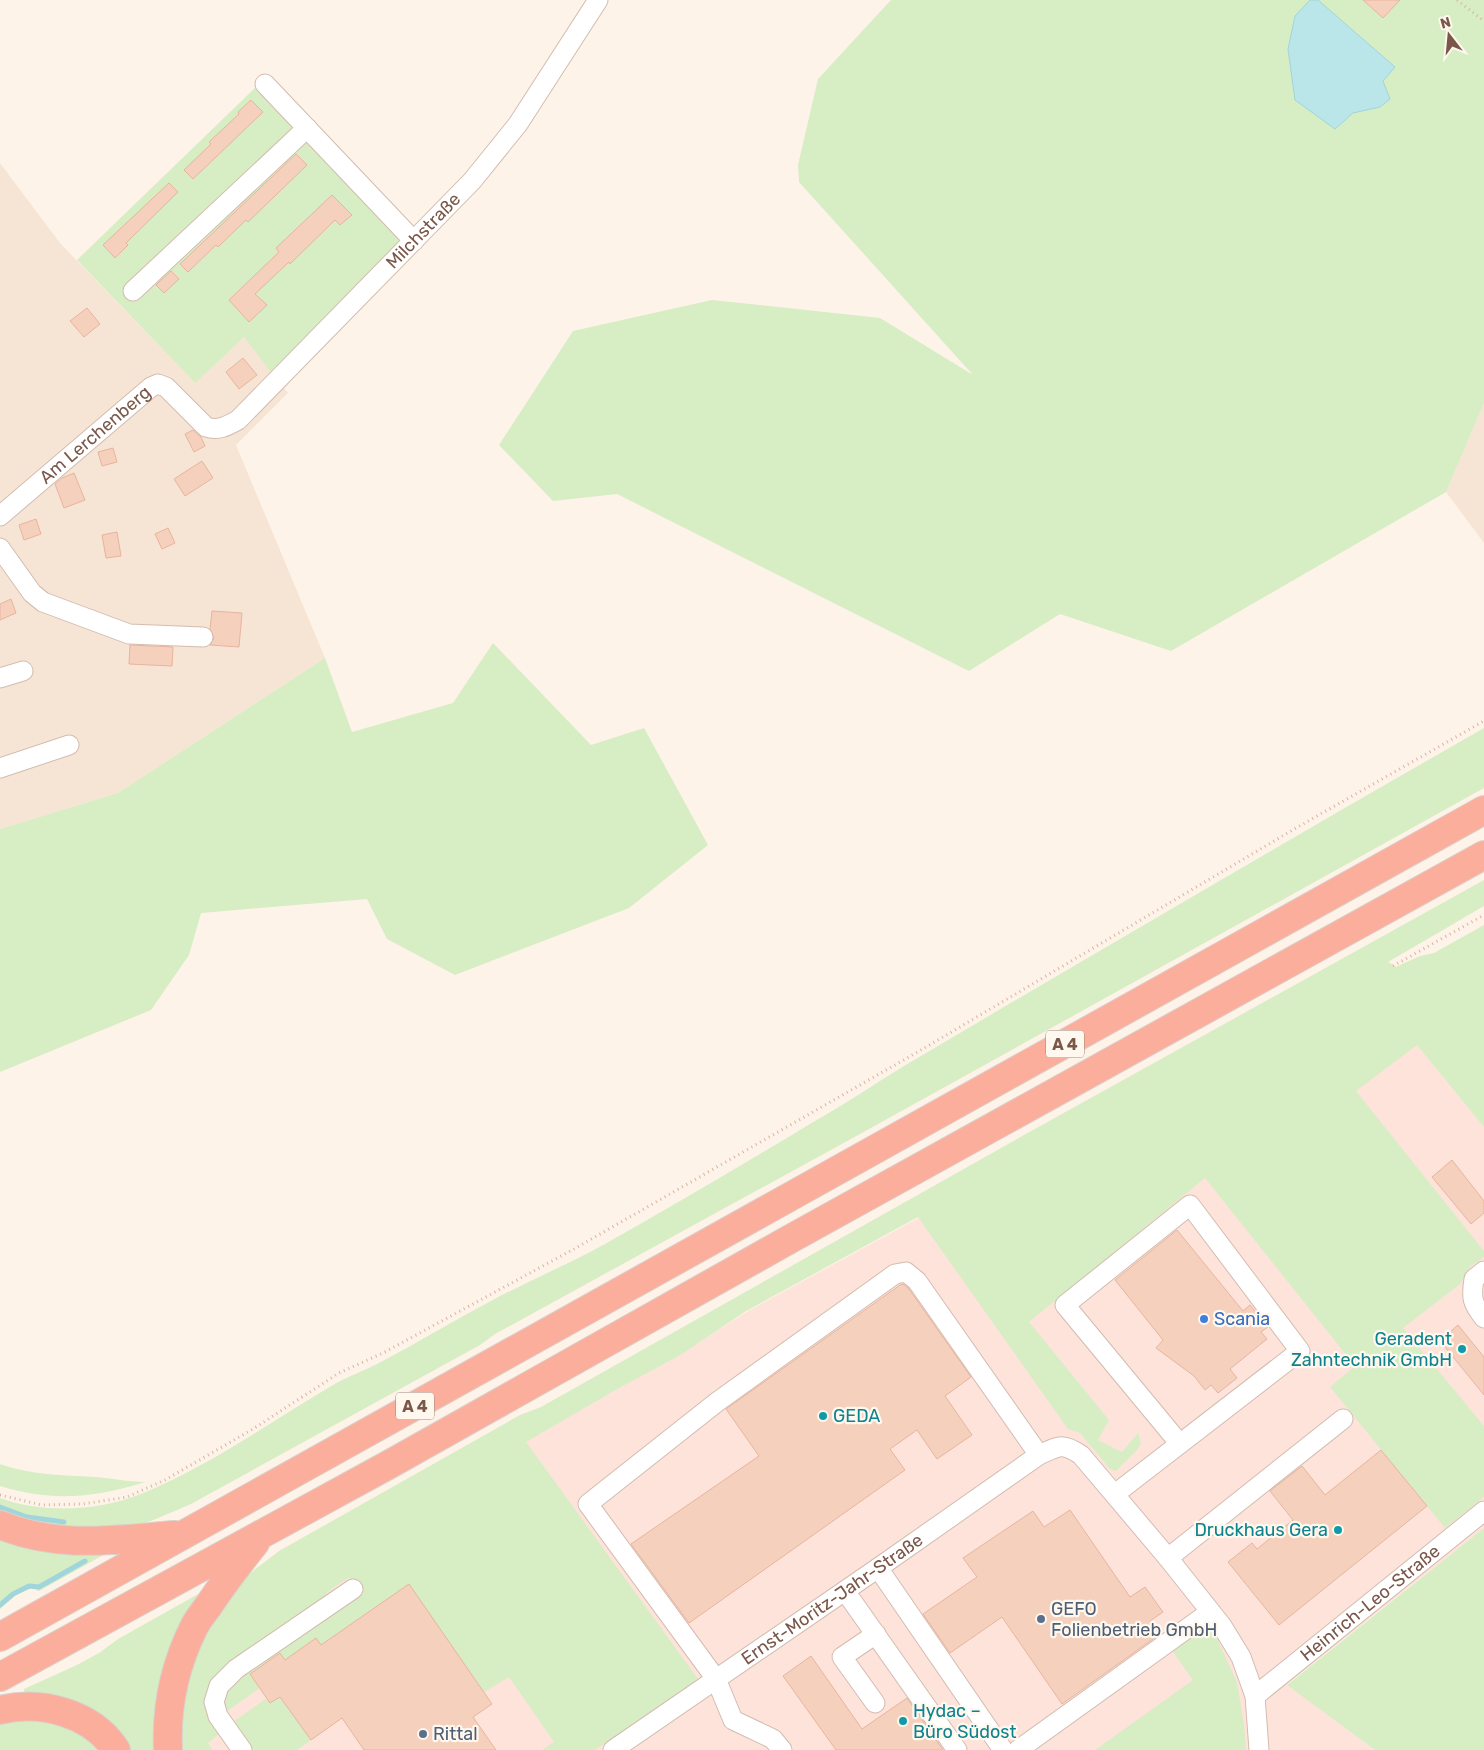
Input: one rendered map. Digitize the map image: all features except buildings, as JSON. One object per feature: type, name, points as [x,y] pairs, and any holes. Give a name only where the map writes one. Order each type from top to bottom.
[{"type":"highway","name":"A 4","points":[[0,1638],[1484,810]]},
{"type":"highway","name":"A 4","points":[[0,1678],[1484,855]]},
{"type":"highway","points":[[0,1525],[47,1539],[79,1542],[184,1535]]},
{"type":"highway","points":[[168,1750],[167,1729],[172,1691],[194,1626],[264,1532]]},
{"type":"highway","points":[[0,1710],[34,1706],[66,1712],[94,1727],[116,1750]]},
{"type":"street","name":"Milchstraße","points":[[214,430],[225,428],[238,420],[472,181],[518,124],[598,0]]},
{"type":"street","points":[[266,84],[414,240]]},
{"type":"street","points":[[134,291],[306,128]]},
{"type":"street","name":"Am Lerchenberg","points":[[0,516],[152,387],[158,384],[166,387],[198,422],[214,430]]},
{"type":"street","points":[[0,548],[32,593],[43,602],[129,634],[203,637]]},
{"type":"street","points":[[0,678],[23,671]]},
{"type":"street","points":[[0,768],[69,745]]},
{"type":"street","points":[[1115,1494],[1180,1444],[1300,1351],[1190,1205],[1065,1305],[1180,1444]]},
{"type":"street","points":[[1484,1271],[1474,1279],[1472,1294],[1473,1301],[1484,1318]]},
{"type":"street","points":[[782,1750],[773,1739],[734,1720],[716,1679],[588,1504],[717,1402],[895,1274],[906,1272],[918,1281],[1046,1452],[1060,1446],[1069,1447],[1081,1455],[1168,1558],[1222,1626],[1241,1657],[1255,1696],[1259,1750]]},
{"type":"street","points":[[1168,1558],[1343,1419]]},
{"type":"street","name":"Ernst-Moritz-Jahr-Straße","points":[[612,1750],[1046,1452]]},
{"type":"street","name":"Heinrich-Leo-Straße","points":[[1255,1696],[1484,1511]]},
{"type":"street","points":[[878,1568],[1004,1750]]},
{"type":"street","points":[[242,1750],[218,1716],[214,1702],[219,1686],[236,1669],[353,1589]]},
{"type":"street","points":[[844,1591],[957,1750]]},
{"type":"street","points":[[1018,1750],[1210,1612]]},
{"type":"street","points":[[874,1703],[842,1657],[876,1634]]},
{"type":"path","points":[[1457,0],[1484,21]]},
{"type":"path","points":[[0,1495],[42,1505],[83,1504],[127,1497],[165,1480],[253,1429],[339,1373],[383,1353],[574,1249],[912,1055],[1296,828],[1484,721]]},
{"type":"path","points":[[1393,966],[1484,915]]},
{"type":"shaded area","points":[[0,163],[60,243],[194,382],[244,337],[288,393],[236,445],[325,658],[118,793],[0,829]]},
{"type":"shaded area","points":[[1484,403],[1484,543],[1446,492]]},
{"type":"shaded area","points":[[1420,956],[1484,1034],[1484,1528],[1287,1684],[1375,1750],[213,1750],[193,1721],[288,1578],[681,1354],[748,1311],[1388,962],[1396,967]]},
{"type":"green space","points":[[891,0],[1484,0],[1484,403],[1446,492],[1171,651],[1060,614],[969,671],[617,494],[553,501],[499,445],[573,331],[712,300],[880,318],[973,375],[799,182],[798,165],[818,79]]},
{"type":"green space","points":[[258,85],[404,238],[273,375],[244,337],[195,383],[77,260]]},
{"type":"green space","points":[[493,643],[591,745],[644,728],[708,845],[629,908],[455,975],[387,939],[367,899],[201,913],[189,955],[151,1010],[0,1072],[0,829],[118,793],[325,658],[352,732],[453,703]]},
{"type":"green space","points":[[1484,728],[1484,788],[191,1504],[151,1521],[96,1534],[0,1517],[0,1498],[35,1507],[89,1507],[124,1500],[141,1494],[191,1470],[339,1382],[379,1363],[505,1294],[591,1252],[657,1215],[904,1066]]},
{"type":"green space","points":[[1484,880],[1484,906],[1388,962],[1396,967],[1420,956],[1434,953],[1484,925],[1484,1127],[1417,1045],[1356,1091],[1484,1251],[1484,1257],[1470,1267],[1460,1284],[1403,1328],[1484,1426],[1484,1497],[1445,1528],[1330,1387],[1355,1366],[1205,1178],[1029,1322],[1109,1420],[1098,1440],[1122,1452],[1138,1433],[1141,1443],[1137,1450],[1116,1471],[1110,1469],[1080,1433],[1068,1429],[918,1217],[746,1311],[682,1354],[526,1442],[698,1679],[595,1750],[542,1750],[554,1742],[509,1677],[484,1692],[409,1584],[321,1645],[316,1638],[285,1660],[280,1653],[250,1674],[260,1688],[226,1712],[222,1698],[225,1688],[359,1591],[349,1577],[326,1593],[330,1599],[219,1676],[220,1733],[208,1743],[213,1750],[175,1750],[190,1651],[232,1590],[279,1551],[520,1415],[541,1407],[1033,1130]]},
{"type":"green space","points":[[0,1464],[12,1468],[59,1475],[145,1482],[90,1495],[55,1496],[37,1494],[0,1486]]},
{"type":"green space","points":[[1484,1528],[1484,1750],[1375,1750],[1287,1685]]},
{"type":"green space","points":[[0,1533],[107,1553],[39,1591],[32,1588],[16,1595],[0,1609]]},
{"type":"green space","points":[[200,1593],[206,1595],[159,1750],[124,1750],[24,1697],[24,1689],[99,1653],[118,1639]]},
{"type":"green space","points":[[1203,1624],[1212,1628],[1237,1682],[1246,1750],[1095,1750],[1193,1680],[1171,1649]]},
{"type":"green space","points":[[280,1697],[311,1740],[297,1750],[252,1750],[233,1722],[267,1698],[271,1703]]},
{"type":"green space","points":[[0,1717],[57,1719],[106,1750],[0,1750]]},
{"type":"water","points":[[1310,0],[1318,0],[1395,67],[1383,81],[1390,99],[1380,107],[1353,113],[1335,129],[1295,100],[1288,49],[1295,16]]},
{"type":"waterway","points":[[0,1507],[27,1517],[64,1522]]},
{"type":"waterway","points":[[0,1605],[13,1594],[29,1586],[39,1587],[85,1561]]},
{"type":"place","name":"Scania","points":[[1204,1319]]},
{"type":"place","name":"Geradent Zahntechnik GmbH","points":[[1462,1349]]},
{"type":"place","name":"GEDA","points":[[823,1416]]},
{"type":"place","name":"Druckhaus Gera","points":[[1338,1530]]},
{"type":"place","name":"GEFO Folienbetrieb GmbH","points":[[1041,1619]]},
{"type":"place","name":"Hydac – Büro Südost","points":[[903,1721]]},
{"type":"place","name":"Rittal","points":[[423,1734]]}]
